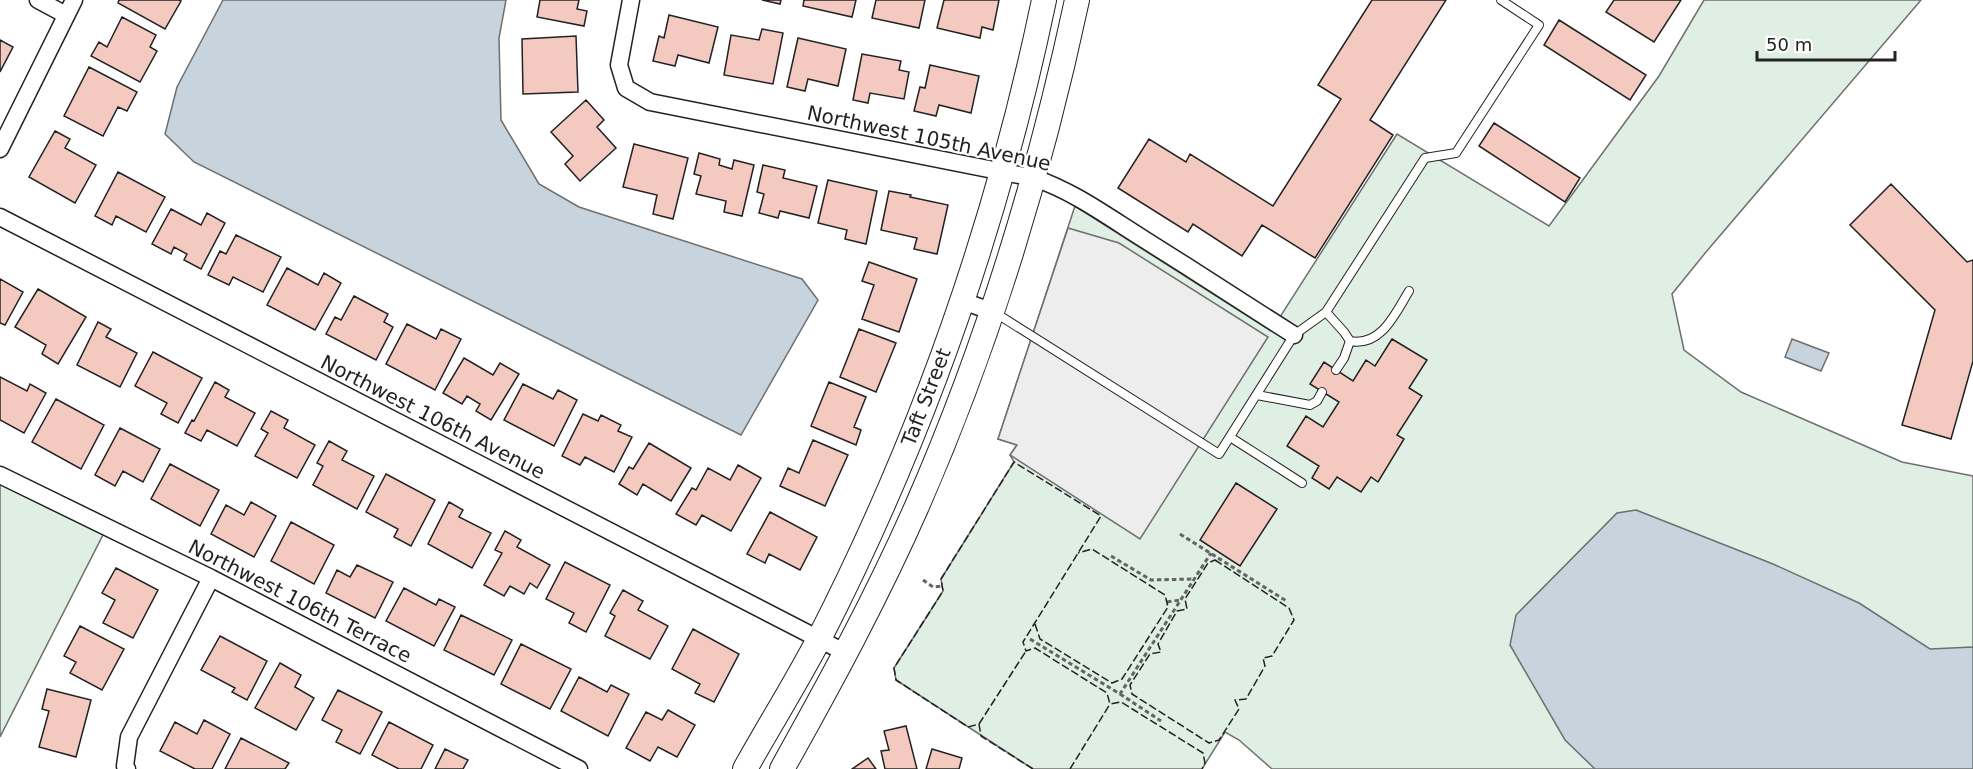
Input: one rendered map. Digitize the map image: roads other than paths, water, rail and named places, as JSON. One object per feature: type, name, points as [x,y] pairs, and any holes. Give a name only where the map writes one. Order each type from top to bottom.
[{"type":"street","points":[[0,149],[70,7],[38,0]]},
{"type":"street","name":"Northwest 105th Avenue","points":[[631,0],[619,65],[626,88],[650,102],[1034,178],[1051,184],[1071,193],[1294,335]]},
{"type":"street","name":"Taft Street","points":[[745,769],[818,640],[889,490],[934,377],[963,301],[1001,172],[1033,54],[1044,0]]},
{"type":"street","name":"Taft Street","points":[[782,769],[846,653],[916,507],[966,386],[993,312],[1034,178],[1077,0]]},
{"type":"street","name":"Northwest 106th Avenue","points":[[0,217],[846,653]]},
{"type":"street","points":[[963,301],[993,312]]},
{"type":"street","name":"Northwest 106th Terrace","points":[[0,475],[211,578],[579,769]]},
{"type":"street","points":[[126,768],[129,737],[211,578]]},
{"type":"lane","points":[[993,312],[1219,454],[1294,335],[1326,312],[1425,158],[1456,153],[1539,25],[1500,0]]},
{"type":"lane","points":[[1326,312],[1350,341],[1360,343],[1372,340],[1392,318],[1409,291]]},
{"type":"lane","points":[[1336,370],[1344,358],[1350,341]]},
{"type":"lane","points":[[1257,395],[1310,405],[1322,392]]},
{"type":"lane","points":[[1230,437],[1302,483]]}]
